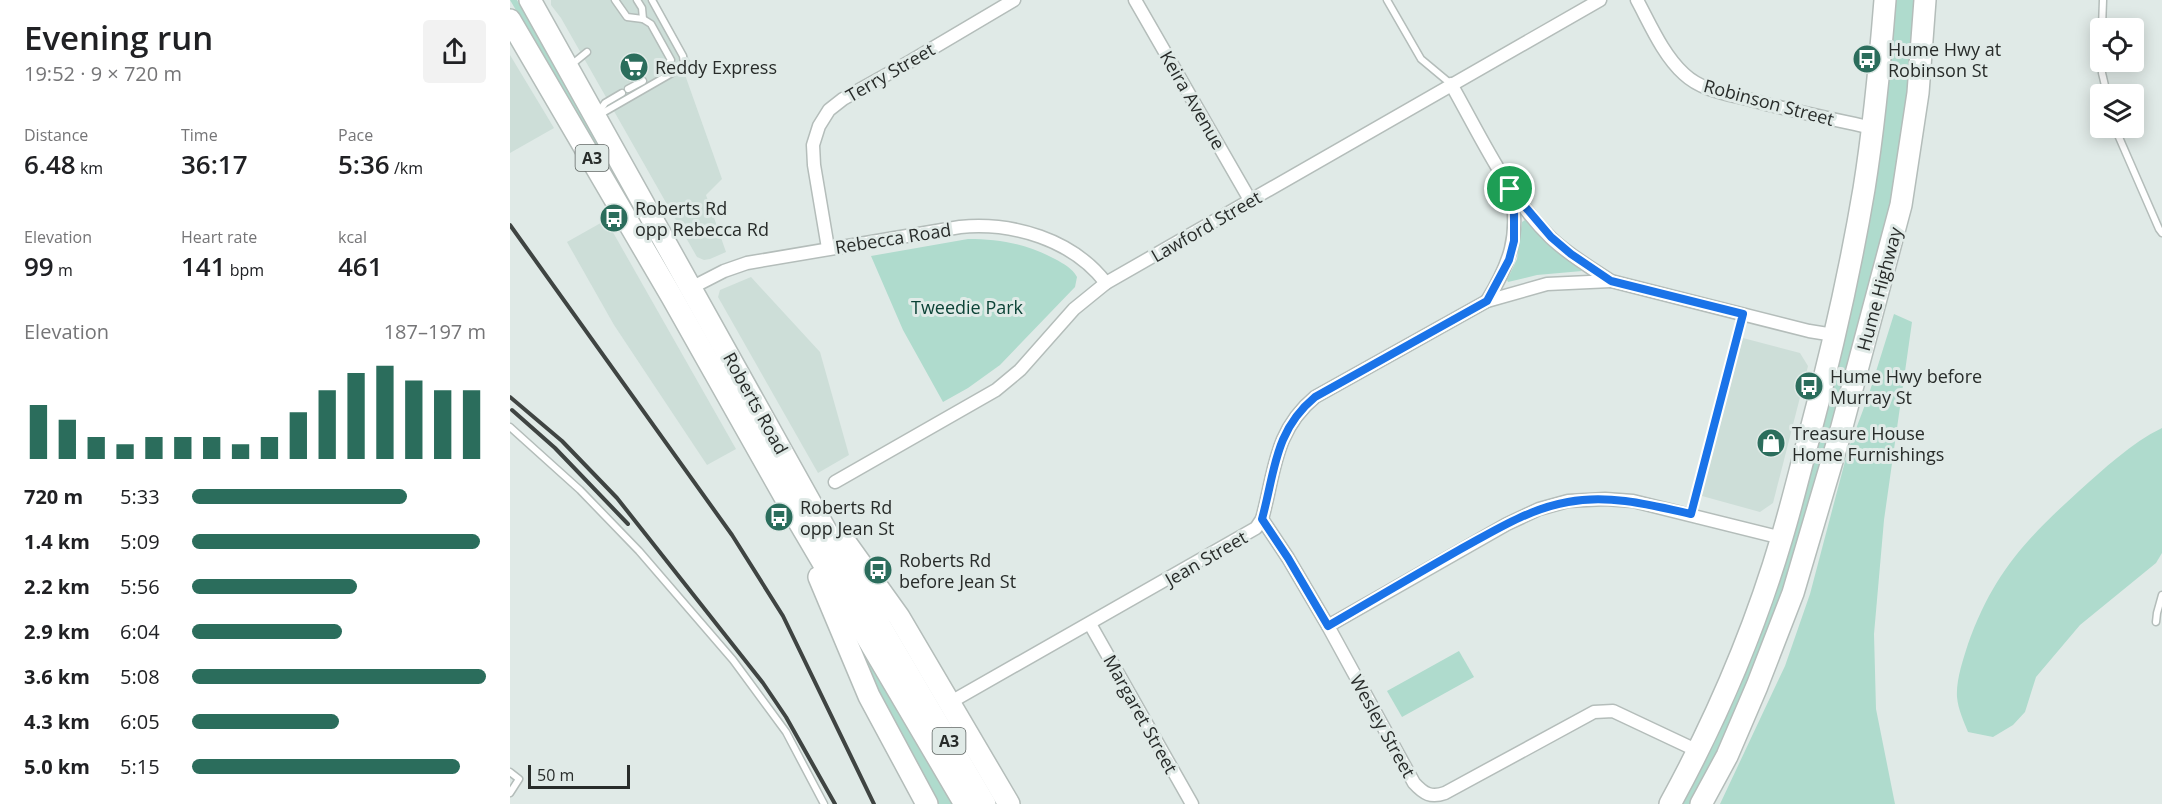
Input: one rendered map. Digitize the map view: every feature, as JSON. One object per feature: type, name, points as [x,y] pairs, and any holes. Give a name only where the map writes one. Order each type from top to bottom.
[{"type":"highway","name":"Roberts Road","points":[[530,0],[804,491],[905,683],[965,804]]},
{"type":"highway","name":"Hume Highway","points":[[1670,804],[1698,751],[1740,656],[1782,538],[1834,335],[1856,233],[1873,128],[1885,0]]},
{"type":"highway","name":"Hume Highway","points":[[1701,804],[1727,756],[1793,593],[1840,434],[1901,205],[1918,93],[1925,0]]},
{"type":"highway","name":"Roberts Road","points":[[510,21],[672,297],[795,515],[986,804]]},
{"type":"highway","points":[[804,491],[875,580],[1009,804]]},
{"type":"highway","points":[[795,515],[803,542],[869,696],[927,804]]},
{"type":"street","name":"Terry Street","points":[[828,248],[814,165],[813,145],[819,126],[830,110],[843,99],[911,62],[1014,0]]},
{"type":"street","name":"Keira Avenue","points":[[1135,0],[1250,200]]},
{"type":"street","name":"Lawford Street","points":[[835,482],[996,390],[1020,370],[1074,309],[1106,283],[1600,0]]},
{"type":"street","name":"Robinson Street","points":[[1637,0],[1670,58],[1685,75],[1700,85],[1772,106],[1873,128]]},
{"type":"street","points":[[1451,84],[1510,189],[1551,237],[1571,254],[1611,281],[1834,335]]},
{"type":"street","points":[[1487,301],[1509,260],[1514,241],[1514,210],[1510,189]]},
{"type":"street","name":"Rebecca Road","points":[[672,297],[724,271],[747,263],[960,227],[997,226],[1024,231],[1060,246],[1081,258],[1106,283]]},
{"type":"street","name":"Jean Street","points":[[949,703],[1256,528],[1262,519],[1285,431],[1303,407],[1315,397],[1487,301],[1547,284],[1611,281]]},
{"type":"street","points":[[1328,626],[1507,524],[1539,509],[1568,501],[1605,499],[1633,501],[1782,538]]},
{"type":"street","name":"Wesley Street","points":[[1262,519],[1328,626],[1414,783],[1426,794],[1432,796],[1445,793],[1594,712],[1613,711],[1698,751]]},
{"type":"street","name":"Margaret Street","points":[[1090,624],[1192,804]]},
{"type":"lane","points":[[615,0],[627,17],[643,19],[651,24],[669,56],[669,64],[659,72]]},
{"type":"lane","points":[[638,0],[642,8],[643,19]]},
{"type":"lane","points":[[596,117],[680,69],[684,63],[683,56],[652,0]]},
{"type":"lane","points":[[1387,0],[1421,59],[1451,84]]},
{"type":"lane","points":[[2102,18],[2103,0]]},
{"type":"lane","points":[[568,68],[587,52]]},
{"type":"lane","points":[[596,117],[605,103],[643,81]]},
{"type":"lane","points":[[2119,138],[2162,233]]},
{"type":"lane","points":[[1691,514],[1743,314]]},
{"type":"lane","points":[[510,427],[574,484],[639,551],[733,660],[782,726],[824,804]]},
{"type":"lane","points":[[2156,622],[2162,595]]},
{"type":"lane","points":[[510,772],[519,779],[510,794]]},
{"type":"shaded area","points":[[551,0],[657,0],[693,66],[684,72],[722,179],[706,195],[726,252],[710,259],[704,260],[697,257],[561,18],[551,5]]},
{"type":"shaded area","points":[[510,55],[554,128],[510,153]]},
{"type":"shaded area","points":[[606,220],[736,449],[707,465],[614,325],[567,242]]},
{"type":"shaded area","points":[[751,277],[820,352],[849,455],[818,473],[718,297],[720,290]]},
{"type":"shaded area","points":[[1743,338],[1800,353],[1808,366],[1773,503],[1760,512],[1702,496]]},
{"type":"green space","points":[[510,0],[517,0],[608,158],[604,160]]},
{"type":"green space","points":[[1895,0],[1915,0],[1911,60],[1899,158],[1871,282],[1808,512],[1774,618],[1725,735],[1691,804],[1682,804],[1721,727],[1883,129]]},
{"type":"green space","points":[[1525,220],[1546,243],[1582,271],[1537,275],[1508,282],[1517,259],[1522,222]]},
{"type":"green space","name":"Tweedie Park","points":[[968,239],[1002,241],[1024,246],[1065,265],[1077,277],[1075,287],[1000,365],[968,388],[943,402],[903,330],[871,256]]},
{"type":"green space","points":[[1894,314],[1912,322],[1884,520],[1874,634],[1876,709],[1895,804],[1720,804],[1785,666],[1810,594],[1848,450],[1868,397]]},
{"type":"green space","points":[[2162,428],[2162,553],[2156,563],[2080,625],[2036,677],[2025,712],[2013,725],[1993,737],[1968,732],[1958,702],[1959,677],[1978,619],[2000,578],[2027,542],[2060,509],[2118,457],[2139,441]]},
{"type":"green space","points":[[850,628],[953,804],[934,804],[907,757]]},
{"type":"green space","points":[[1459,651],[1474,677],[1402,717],[1387,691]]},
{"type":"railway","points":[[510,225],[732,535],[783,616],[874,804]]},
{"type":"railway","points":[[510,397],[562,441],[617,498],[763,683],[786,717],[835,804]]},
{"type":"railway","points":[[512,410],[555,448],[628,524]]},
{"type":"place","name":"Hume Hwy at Robinson St","points":[[1867,59]]},
{"type":"place","name":"Reddy Express","points":[[634,67]]},
{"type":"place","name":"Roberts Rd opp Rebecca Rd","points":[[614,218]]},
{"type":"place","name":"Hume Hwy before Murray St","points":[[1809,386]]},
{"type":"place","name":"Treasure House Home Furnishings","points":[[1771,443]]},
{"type":"place","name":"Roberts Rd opp Jean St","points":[[779,517]]},
{"type":"place","name":"Roberts Rd before Jean St","points":[[878,570]]},
{"type":"route","points":[[1510,189],[1551,237],[1571,254],[1611,281],[1743,314],[1691,514],[1633,501],[1605,499],[1568,501],[1539,509],[1507,524],[1328,626],[1262,519],[1285,431],[1303,407],[1315,397],[1487,301],[1509,260],[1514,241],[1514,210],[1510,189]]}]
